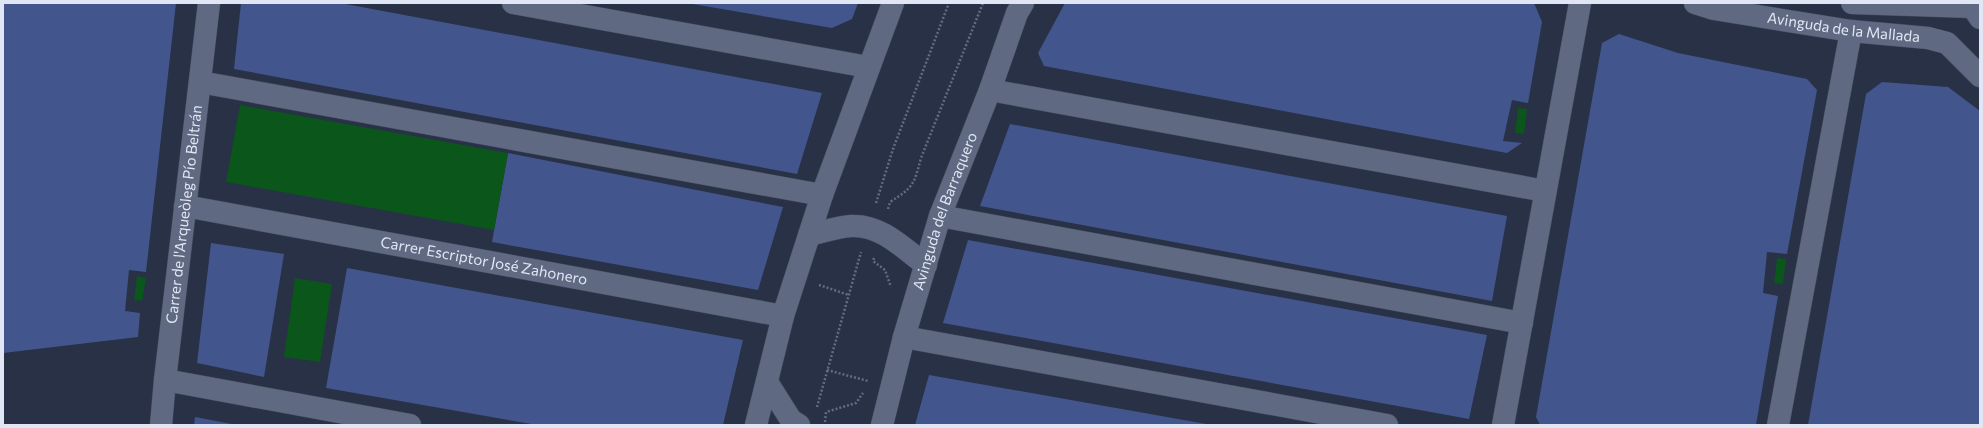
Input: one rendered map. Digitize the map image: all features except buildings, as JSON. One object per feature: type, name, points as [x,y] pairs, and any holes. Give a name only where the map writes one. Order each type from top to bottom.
[{"type":"street","name":"Carrer de l'Arqueòleg Pío Beltrán","points":[[161,425],[164,380],[186,206],[209,3]]},
{"type":"street","points":[[513,3],[548,6],[868,67]]},
{"type":"street","points":[[756,425],[783,316],[808,235],[868,67],[893,3]]},
{"type":"street","name":"Avinguda del Barraquero","points":[[878,424],[892,386],[904,337],[940,216],[990,90],[1017,13],[1023,3]]},
{"type":"street","points":[[1503,425],[1580,3]]},
{"type":"street","name":"Avinguda de la Mallada","points":[[1695,3],[1714,9],[1850,31],[1928,38],[1947,44],[1980,76]]},
{"type":"street","name":"Avinguda de la Mallada","points":[[1852,3],[1974,9]]},
{"type":"street","points":[[1778,425],[1850,31]]},
{"type":"street","points":[[200,82],[822,195]]},
{"type":"street","points":[[990,90],[1546,191]]},
{"type":"street","name":"Carrer Escriptor José Zahonero","points":[[186,206],[783,316]]},
{"type":"street","points":[[940,216],[1522,323]]},
{"type":"street","points":[[808,235],[851,226],[868,228],[881,232],[926,265]]},
{"type":"street","points":[[904,337],[1388,425]]},
{"type":"street","points":[[164,380],[410,425]]},
{"type":"street","points":[[767,382],[790,420],[799,425]]},
{"type":"path","points":[[816,411],[868,228],[893,150],[949,3]]},
{"type":"path","points":[[795,278],[849,295]]},
{"type":"path","points":[[827,370],[892,386]]},
{"type":"shaded area","points":[[3,3],[176,3],[146,272],[129,270],[125,311],[140,313],[138,337],[3,353]]},
{"type":"shaded area","points":[[241,3],[340,3],[822,93],[797,174],[234,69]]},
{"type":"shaded area","points":[[687,3],[858,3],[852,19],[832,28]]},
{"type":"shaded area","points":[[1065,3],[1534,3],[1542,22],[1528,103],[1512,100],[1503,141],[1522,143],[1507,153],[1044,66],[1038,53]]},
{"type":"shaded area","points":[[1619,34],[1678,53],[1807,79],[1817,90],[1787,254],[1767,252],[1763,293],[1778,296],[1756,425],[1540,425],[1536,417],[1602,43]]},
{"type":"shaded area","points":[[1882,82],[1948,87],[1980,111],[1980,425],[1808,425],[1866,94]]},
{"type":"shaded area","points":[[1010,124],[1507,216],[1492,301],[980,206]]},
{"type":"shaded area","points":[[508,153],[783,207],[758,290],[492,242]]},
{"type":"shaded area","points":[[968,240],[1487,335],[1469,419],[943,323]]},
{"type":"shaded area","points":[[211,243],[284,254],[264,377],[197,363]]},
{"type":"shaded area","points":[[347,268],[743,340],[723,425],[537,425],[326,388]]},
{"type":"shaded area","points":[[929,375],[1212,425],[915,425]]},
{"type":"shaded area","points":[[195,417],[237,425],[194,425]]}]
